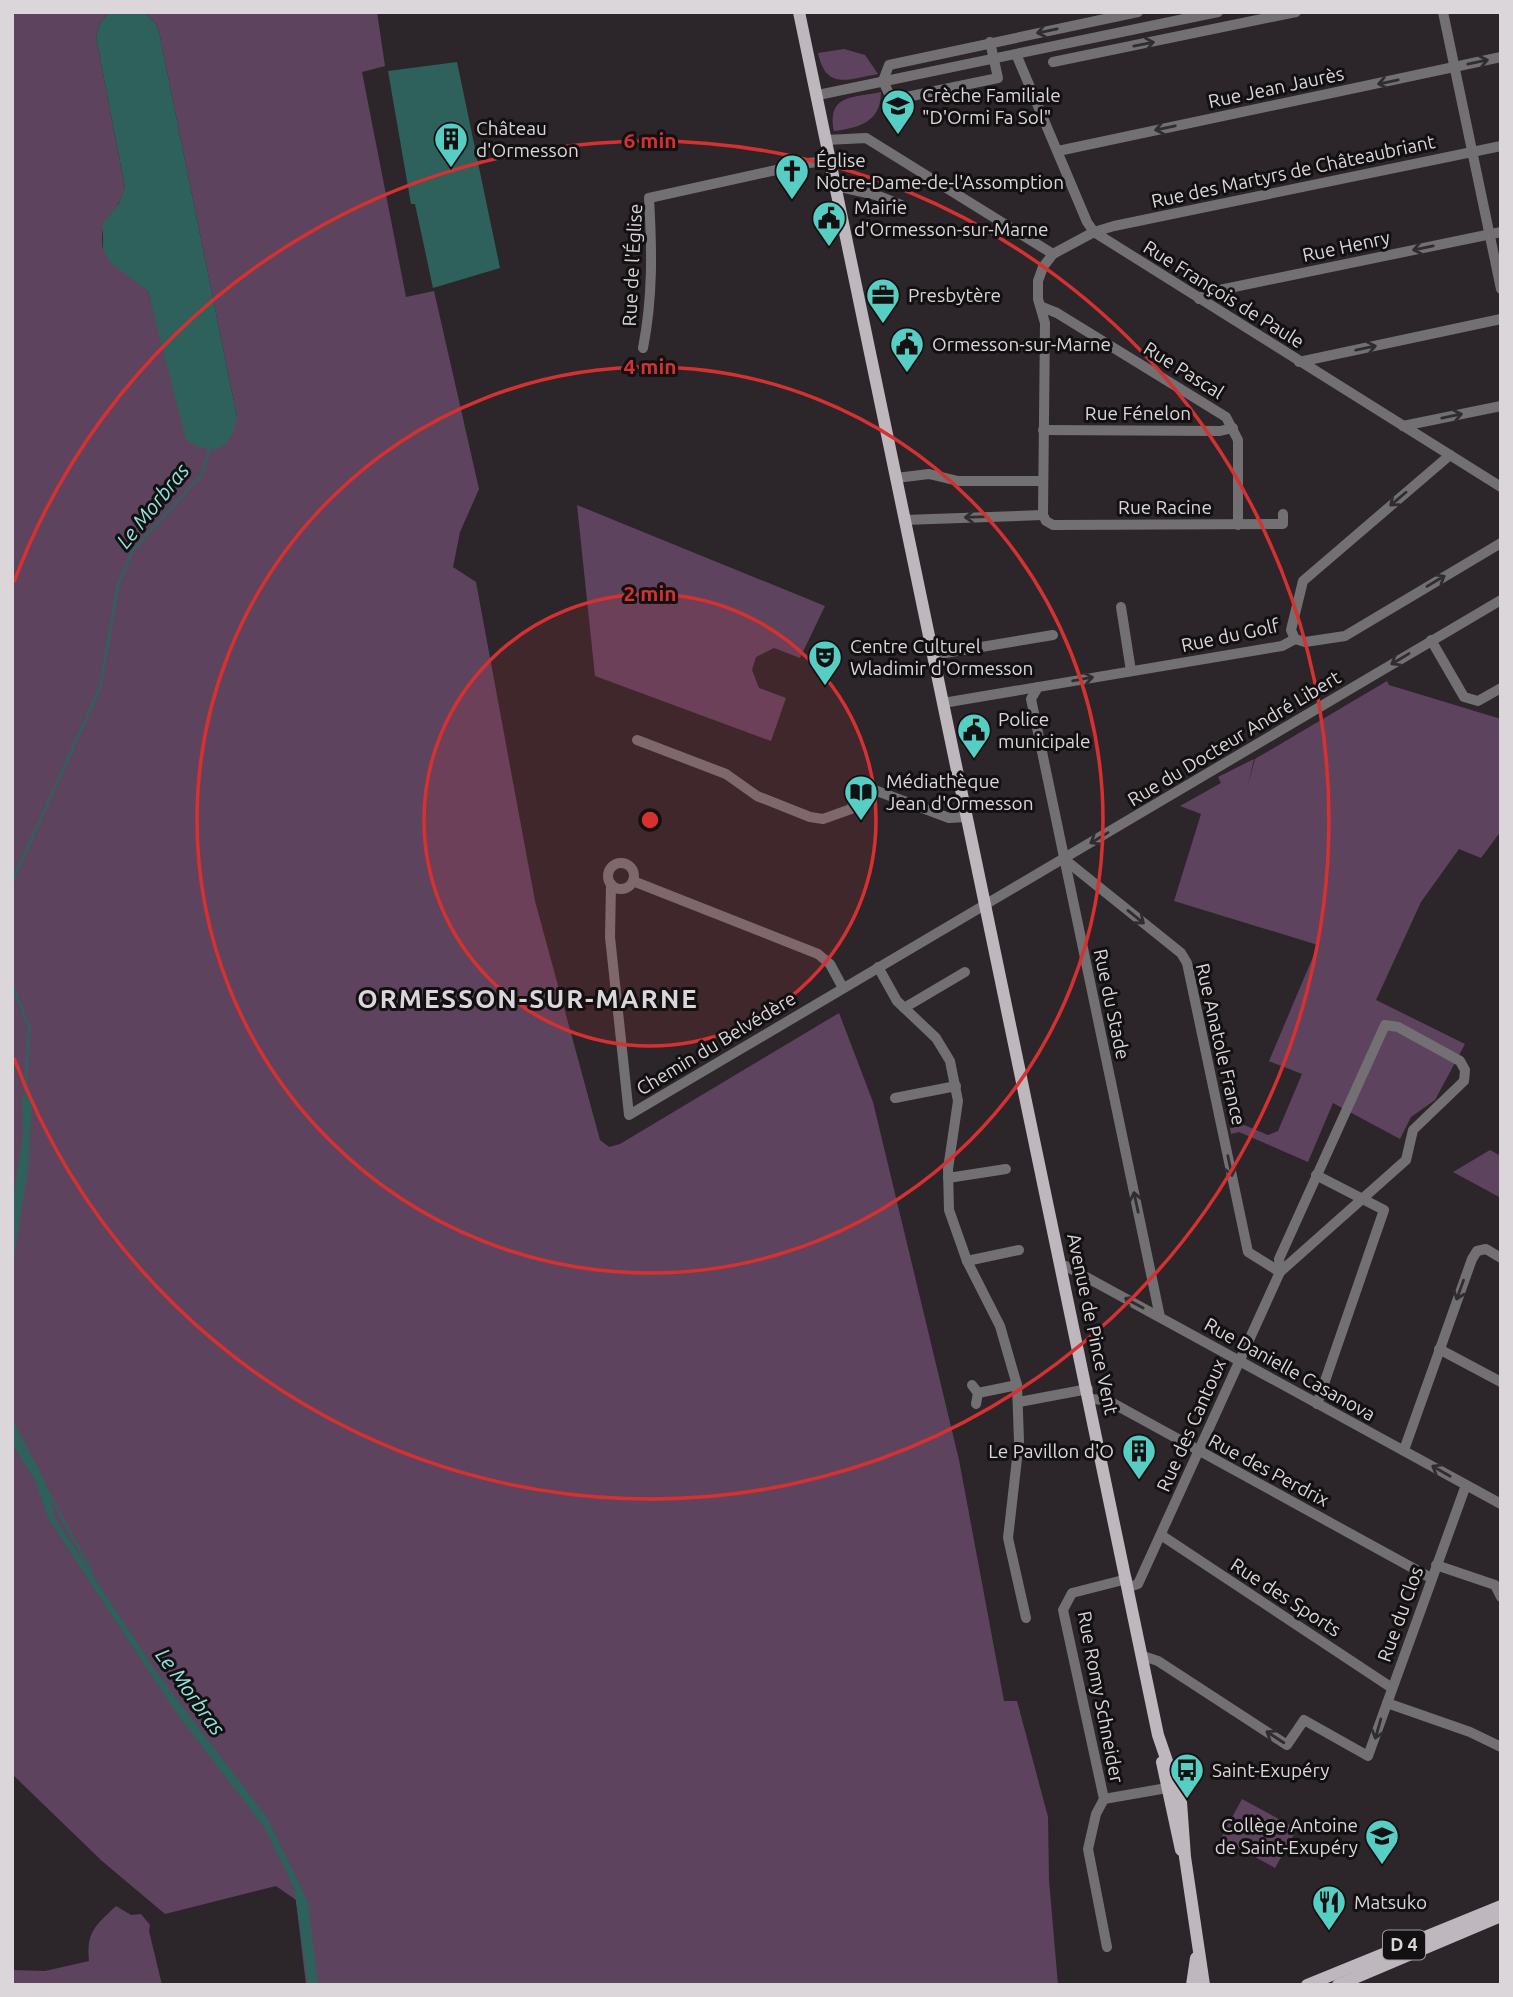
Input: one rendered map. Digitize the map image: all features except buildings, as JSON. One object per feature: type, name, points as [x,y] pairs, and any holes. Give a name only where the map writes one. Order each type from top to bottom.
[{"type":"main road","name":"Avenue de Pince Vent","points":[[799,12],[1163,1751],[1181,1802],[1185,1857],[1203,1985]]},
{"type":"main road","name":"Avenue de Pince Vent","points":[[1163,1751],[1161,1758],[1178,1843],[1185,1857]]},
{"type":"main road","name":"D 4","points":[[1307,1985],[1501,1906]]},
{"type":"main road","name":"D 4","points":[[1338,1985],[1501,1916]]},
{"type":"main road","name":"Avenue de Pince Vent","points":[[1192,1985],[1198,1937]]},
{"type":"street","points":[[989,43],[998,78],[892,100],[883,81],[888,65],[989,43],[1138,12]]},
{"type":"street","points":[[818,95],[1218,12]]},
{"type":"street","points":[[1053,62],[1296,12]]},
{"type":"street","points":[[1443,12],[1473,151],[1496,234],[1501,289]]},
{"type":"street","points":[[1194,15],[1197,33]]},
{"type":"street","points":[[1082,24],[1088,55]]},
{"type":"street","points":[[1016,54],[1087,222],[1094,232]]},
{"type":"street","name":"Rue Jean Jaurès","points":[[1058,151],[1501,57]]},
{"type":"street","points":[[826,140],[866,138],[1053,254],[1043,267],[1038,281],[1038,299],[1042,307],[1043,515]]},
{"type":"street","name":"Rue des Martyrs de Châteaubriant","points":[[1053,254],[1094,232],[1501,146]]},
{"type":"street","name":"Rue de l'Église","points":[[643,348],[651,307],[653,263],[649,198],[830,161]]},
{"type":"street","points":[[836,186],[876,195],[901,205]]},
{"type":"street","name":"Rue François de Paule","points":[[1094,232],[1501,487]]},
{"type":"street","name":"Rue Henry","points":[[1199,299],[1210,292],[1496,234]]},
{"type":"street","name":"Rue Pascal","points":[[1042,307],[1058,313],[1226,417],[1233,428]]},
{"type":"street","points":[[1300,362],[1501,319]]},
{"type":"street","points":[[1403,426],[1501,406]]},
{"type":"street","points":[[1233,428],[1238,440],[1238,525]]},
{"type":"street","name":"Rue Fénelon","points":[[1043,430],[1233,428]]},
{"type":"street","points":[[1295,639],[1291,630],[1303,581],[1450,455]]},
{"type":"street","points":[[896,478],[929,474],[958,481],[1043,481]]},
{"type":"street","name":"Rue Racine","points":[[904,520],[1043,515],[1046,521],[1054,526],[1238,525],[1283,524],[1283,513]]},
{"type":"street","name":"Rue du Golf","points":[[943,703],[1282,646],[1295,639],[1305,642],[1345,636],[1501,543]]},
{"type":"street","name":"Rue du Docteur André Libert","points":[[985,905],[1501,600]]},
{"type":"street","points":[[1121,607],[1131,671]]},
{"type":"street","points":[[933,655],[1053,635]]},
{"type":"street","points":[[1431,640],[1464,697],[1478,701],[1501,688]]},
{"type":"street","points":[[1019,690],[1031,699],[1038,687]]},
{"type":"street","name":"Rue du Stade","points":[[1031,699],[1160,1317]]},
{"type":"street","points":[[637,740],[726,774],[757,796],[815,819],[851,809],[858,792],[869,788],[949,818],[967,817]]},
{"type":"street","name":"Rue Anatole France","points":[[1064,859],[1181,953],[1188,963],[1248,1252],[1280,1272]]},
{"type":"street","points":[[622,863],[633,871],[633,881],[623,889],[611,884],[610,869],[622,863]]},
{"type":"street","points":[[633,881],[818,954],[830,964],[843,988]]},
{"type":"street","name":"Chemin du Belvédère","points":[[611,884],[610,937],[629,1115],[985,905]]},
{"type":"street","points":[[878,967],[904,1008],[936,1038],[950,1061],[956,1086],[958,1101],[948,1178],[949,1210],[967,1261],[1000,1326],[1017,1385],[1017,1467],[1007,1525],[1013,1565],[1026,1618]]},
{"type":"street","points":[[904,1008],[965,972]]},
{"type":"street","points":[[1385,1025],[1398,1027],[1460,1061],[1465,1070],[1464,1081],[1413,1130],[1406,1160],[1280,1272],[1279,1259],[1385,1025]]},
{"type":"street","points":[[895,1098],[956,1086]]},
{"type":"street","points":[[948,1178],[1006,1169]]},
{"type":"street","points":[[1316,1175],[1384,1210],[1317,1404]]},
{"type":"street","points":[[1404,1450],[1477,1251],[1486,1249],[1501,1258]]},
{"type":"street","points":[[967,1261],[1018,1250]]},
{"type":"street","name":"Rue Danielle Casanova","points":[[1061,1267],[1066,1266],[1501,1504]]},
{"type":"street","name":"Rue des Cantoux","points":[[1128,1583],[1138,1584],[1280,1272]]},
{"type":"street","points":[[1439,1349],[1501,1382]]},
{"type":"street","points":[[976,1404],[975,1389],[1017,1385]]},
{"type":"street","points":[[1019,1402],[1089,1394]]},
{"type":"street","name":"Rue des Perdrix","points":[[1089,1394],[1107,1400],[1431,1578]]},
{"type":"street","name":"Rue du Clos","points":[[1143,1656],[1158,1661],[1287,1745],[1304,1720],[1368,1756],[1466,1485]]},
{"type":"street","name":"Rue des Sports","points":[[1161,1535],[1392,1688]]},
{"type":"street","points":[[1436,1564],[1495,1585],[1501,1597]]},
{"type":"street","name":"Rue Romy Schneider","points":[[1107,1947],[1088,1849],[1096,1814],[1104,1799],[1063,1610],[1072,1593],[1128,1583]]},
{"type":"street","points":[[1387,1703],[1470,1732],[1501,1747]]},
{"type":"street","points":[[1104,1799],[1167,1788]]},
{"type":"shaded area","points":[[12,12],[110,12],[100,23],[96,37],[125,188],[103,229],[103,250],[148,291],[162,342],[237,417],[160,37],[157,25],[144,12],[377,12],[385,66],[362,72],[406,297],[434,291],[479,489],[460,532],[453,567],[476,582],[535,901],[600,1140],[609,1147],[620,1144],[839,1013],[873,1102],[959,1460],[1004,1701],[1017,1701],[1048,1817],[1049,1880],[1058,1985],[306,1985],[296,1900],[276,1886],[165,1914],[102,1861],[12,1774]]},
{"type":"shaded area","points":[[110,12],[144,12],[157,25],[237,417],[230,437],[220,448],[205,449],[186,440],[148,291],[112,264],[103,250],[103,223],[119,203],[125,188],[96,37],[100,23]]},
{"type":"shaded area","points":[[844,49],[865,55],[878,74],[848,80],[833,78],[822,65],[818,53]]},
{"type":"shaded area","points":[[457,62],[500,268],[433,288],[415,204],[411,204],[388,71]]},
{"type":"shaded area","points":[[881,92],[877,110],[867,122],[834,131],[834,110],[838,104],[852,97]]},
{"type":"shaded area","points":[[577,505],[825,606],[800,658],[774,648],[756,657],[752,670],[759,688],[786,698],[771,741],[595,676]]},
{"type":"shaded area","points":[[1387,681],[1389,685],[1501,719],[1501,831],[1481,858],[1459,849],[1421,902],[1376,1000],[1465,1044],[1435,1100],[1411,1117],[1400,1139],[1333,1103],[1308,1162],[1239,1132],[1231,1134],[1230,1128],[1244,1125],[1268,1135],[1278,1131],[1302,1074],[1269,1061],[1318,945],[1174,901],[1201,814],[1180,806],[1221,783],[1218,777],[1254,759],[1248,785],[1255,759]]},
{"type":"shaded area","points":[[22,1096],[32,1101],[28,1169],[12,1270],[12,1206],[23,1133]]},
{"type":"shaded area","points":[[1490,1150],[1501,1156],[1501,1198],[1453,1172]]},
{"type":"shaded area","points":[[12,1419],[44,1479],[55,1518],[155,1670],[268,1819],[308,1902],[318,1985],[308,1985],[294,1888],[264,1827],[175,1711],[48,1518],[35,1480],[12,1443]]},
{"type":"shaded area","points":[[1242,1799],[1297,1829],[1275,1868],[1221,1838]]},
{"type":"shaded area","points":[[116,1906],[131,1915],[141,1914],[150,1925],[149,1931],[162,1985],[12,1985],[12,1970],[45,1971],[89,1961],[91,1936],[102,1919]]},
{"type":"waterway","name":"Le Morbras","points":[[12,882],[100,688],[118,584],[133,550],[202,474],[210,448]]},
{"type":"waterway","name":"Le Morbras","points":[[12,984],[29,1027],[25,1099]]},
{"type":"waterway","name":"Le Morbras","points":[[46,1488],[91,1571]]},
{"type":"place","name":"Crèche Familiale \"D'Ormi Fa Sol\"","points":[[898,136]]},
{"type":"place","name":"Château d'Ormesson","points":[[451,169]]},
{"type":"place","name":"Église Notre-Dame-de-l'Assomption","points":[[792,201]]},
{"type":"place","name":"Mairie d'Ormesson-sur-Marne","points":[[829,248]]},
{"type":"place","name":"Presbytère","points":[[883,325]]},
{"type":"place","name":"Ormesson-sur-Marne","points":[[907,374]]},
{"type":"place","name":"Centre Culturel Wladimir d'Ormesson","points":[[825,687]]},
{"type":"place","name":"Police municipale","points":[[974,760]]},
{"type":"place","name":"Médiathèque Jean d'Ormesson","points":[[861,822]]},
{"type":"place","name":"Le Pavillon d'O","points":[[1139,1481]]},
{"type":"place","name":"Saint-Exupéry","points":[[1187,1800]]},
{"type":"place","name":"Collège Antoine de Saint-Exupéry","points":[[1382,1866]]},
{"type":"place","name":"Matsuko","points":[[1329,1932]]},
{"type":"district","name":"ORMESSON-SUR-MARNE","points":[[528,999]]}]
